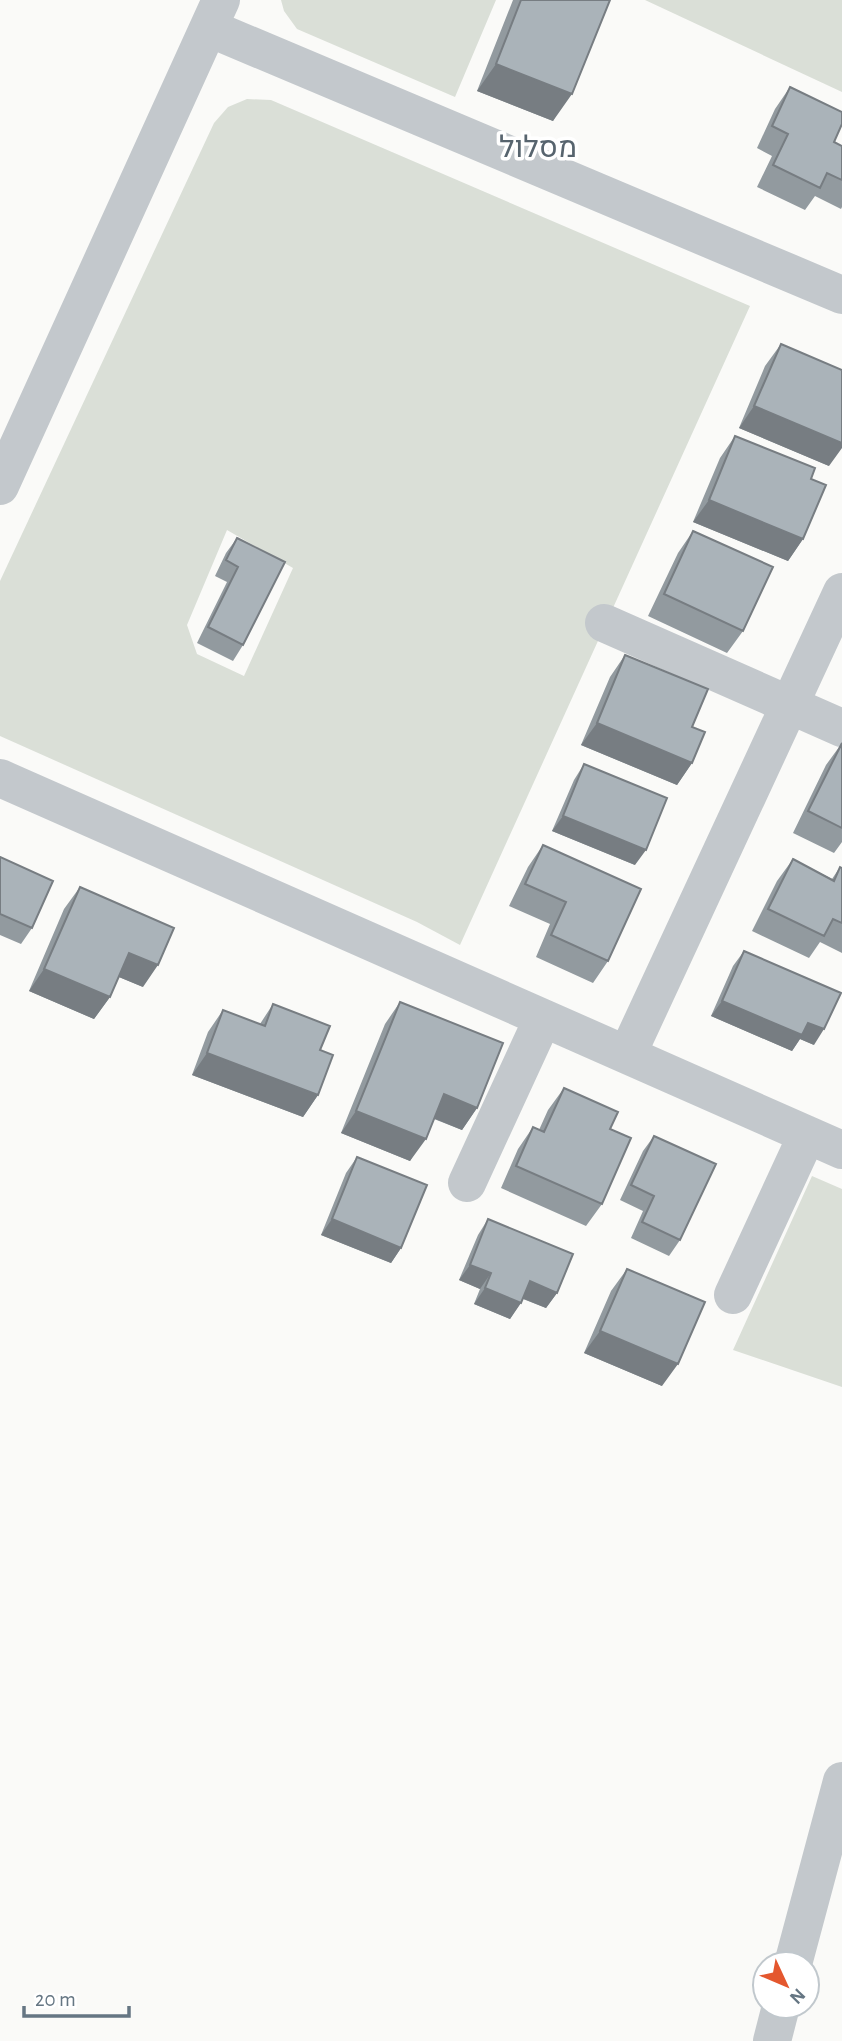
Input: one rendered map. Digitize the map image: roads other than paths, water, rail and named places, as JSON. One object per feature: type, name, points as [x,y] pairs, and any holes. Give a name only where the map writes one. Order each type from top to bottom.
[{"type":"street","points":[[0,486],[215,14],[842,295]]},
{"type":"street","points":[[627,1055],[842,592]]},
{"type":"street","points":[[604,623],[842,728]]},
{"type":"street","points":[[0,778],[842,1150]]},
{"type":"street","points":[[467,1183],[543,1018]]},
{"type":"street","points":[[733,1295],[807,1135]]},
{"type":"street","points":[[797,1950],[842,1781]]},
{"type":"street","points":[[772,2041],[777,2020]]},
{"type":"district","name":"מסלול","points":[[538,147]]}]
